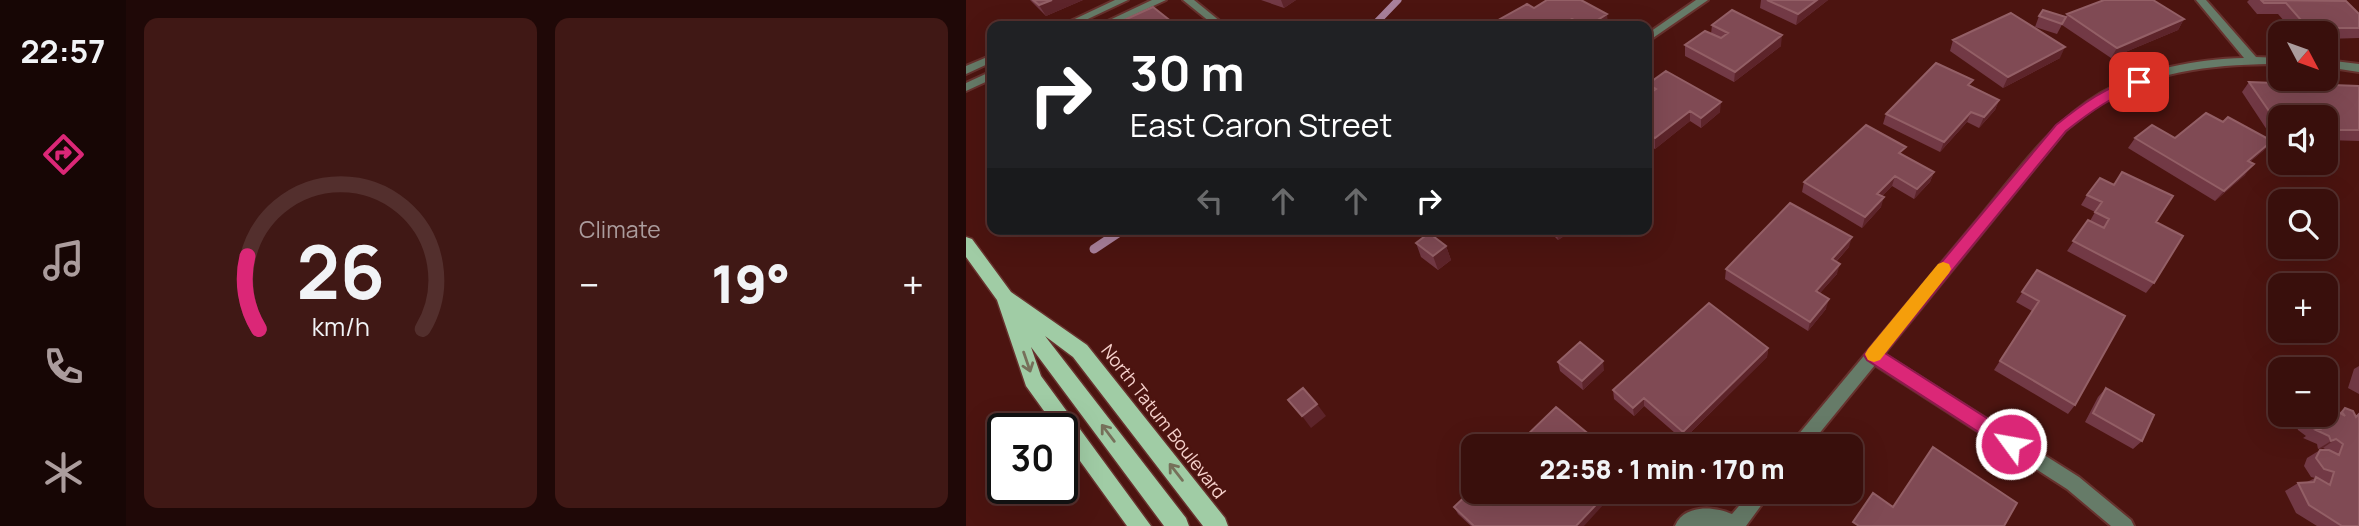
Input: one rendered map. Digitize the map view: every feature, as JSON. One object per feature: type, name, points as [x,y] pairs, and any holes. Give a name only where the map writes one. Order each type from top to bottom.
[{"type":"main road","name":"North Tatum Boulevard","points":[[966,244],[1005,297],[1033,380],[1140,526]]},
{"type":"main road","name":"North Tatum Boulevard","points":[[1005,297],[1080,351],[1217,526]]},
{"type":"main road","points":[[1005,297],[1178,526]]},
{"type":"street","points":[[1076,21],[1123,0]]},
{"type":"street","points":[[1113,21],[1161,0]]},
{"type":"street","points":[[1188,0],[1215,21]]},
{"type":"street","points":[[1652,36],[1703,0]]},
{"type":"street","points":[[2201,0],[2253,61]]},
{"type":"street","points":[[966,70],[987,60]]},
{"type":"street","points":[[1809,434],[2061,128],[2086,108],[2118,89],[2161,74],[2197,66],[2268,61]]},
{"type":"street","points":[[2338,65],[2359,68]]},
{"type":"street","points":[[966,87],[987,77]]},
{"type":"street","points":[[1873,355],[2073,483],[2125,526]]},
{"type":"street","points":[[1684,526],[1700,516],[1712,516],[1735,526],[1752,504]]},
{"type":"building","points":[[1033,0],[1052,0],[1039,5]]},
{"type":"building","points":[[1547,0],[1581,0],[1607,14],[1596,21],[1497,21],[1527,4],[1534,8]]},
{"type":"building","points":[[1767,0],[1817,0],[1798,14]]},
{"type":"building","points":[[2104,0],[2153,0],[2184,19],[2117,48],[2067,14]]},
{"type":"building","points":[[2261,0],[2346,1],[2359,14],[2359,28],[2338,28],[2338,21],[2302,21],[2286,3],[2264,3]]},
{"type":"building","points":[[1153,7],[1171,21],[1122,21]]},
{"type":"building","points":[[1732,10],[1782,35],[1735,72],[1685,45],[1705,31],[1721,38],[1728,33],[1712,25]]},
{"type":"building","points":[[2043,10],[2066,17],[2062,24],[2039,16]]},
{"type":"building","points":[[2011,13],[2065,47],[2008,77],[1953,40]]},
{"type":"building","points":[[1936,63],[1973,80],[1968,85],[1999,100],[1984,117],[1971,112],[1944,142],[1886,114]]},
{"type":"building","points":[[1666,71],[1721,102],[1701,118],[1690,111],[1655,138],[1652,136],[1652,92],[1656,89],[1652,86],[1652,81]]},
{"type":"building","points":[[2249,82],[2268,83],[2268,91],[2338,91],[2338,85],[2359,86],[2359,130],[2338,130],[2338,105],[2268,105],[2268,110]]},
{"type":"building","points":[[2206,113],[2223,122],[2228,117],[2268,139],[2268,144],[2248,161],[2254,164],[2224,191],[2135,138],[2152,125],[2175,138]]},
{"type":"building","points":[[1866,125],[1906,147],[1899,153],[1934,172],[1917,189],[1895,176],[1877,194],[1884,197],[1865,217],[1804,182]]},
{"type":"building","points":[[2122,172],[2173,196],[2156,222],[2183,236],[2154,283],[2073,241],[2088,220],[2104,228],[2109,219],[2095,212],[2102,202],[2087,195],[2100,178],[2114,185]]},
{"type":"building","points":[[1790,203],[1852,237],[1832,259],[1840,264],[1816,291],[1829,299],[1810,322],[1726,269]]},
{"type":"building","points":[[1426,235],[1432,235],[1446,246],[1433,256],[1416,243]]},
{"type":"building","points":[[2037,270],[2125,316],[2075,405],[2000,361],[2039,301],[2022,292]]},
{"type":"building","points":[[1709,303],[1768,348],[1683,432],[1644,398],[1633,408],[1613,390]]},
{"type":"building","points":[[1580,342],[1603,361],[1582,381],[1558,362]]},
{"type":"building","points":[[1303,388],[1317,404],[1302,416],[1288,400]]},
{"type":"building","points":[[2106,388],[2154,415],[2142,441],[2093,413]]},
{"type":"building","points":[[1556,407],[1589,434],[1528,434]]},
{"type":"building","points":[[2345,408],[2353,411],[2356,417],[2359,414],[2359,526],[2342,526],[2309,505],[2298,483],[2314,482],[2316,477],[2330,485],[2334,472],[2324,469],[2316,458],[2320,450],[2329,450],[2339,455],[2343,444],[2336,439],[2331,441],[2329,436],[2316,430],[2320,429],[2317,427],[2338,427],[2338,412],[2345,416],[2342,412]]},
{"type":"building","points":[[1933,447],[2017,503],[2004,526],[1859,526],[1853,522],[1873,493],[1893,507]]},
{"type":"building","points":[[1461,500],[1461,504],[1597,504],[1576,526],[1474,526],[1454,507]]},
{"type":"waterway","points":[[1378,21],[1398,0]]},
{"type":"waterway","points":[[1094,249],[1115,235]]},
{"type":"slow traffic","points":[[1874,354],[1943,269]]},
{"type":"route","points":[[2011,444],[1873,355],[2061,128],[2086,108],[2118,89],[2139,82]]}]
